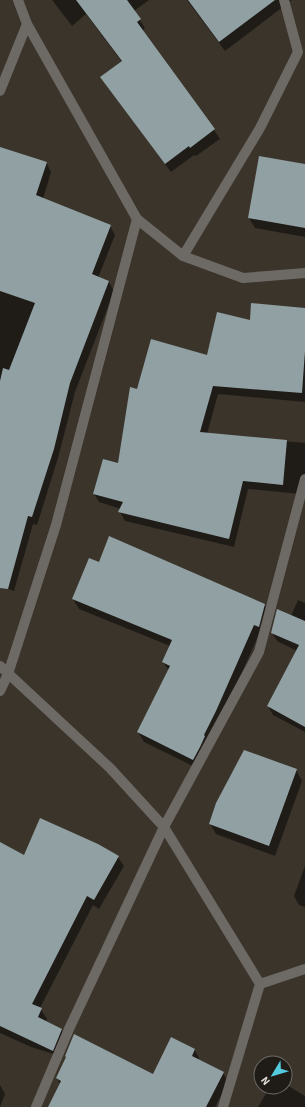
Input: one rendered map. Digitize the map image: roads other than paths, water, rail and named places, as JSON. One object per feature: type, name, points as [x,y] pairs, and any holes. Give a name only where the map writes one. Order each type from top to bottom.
[{"type":"street","points":[[18,0],[27,24],[137,219],[183,256],[243,278],[305,273]]},
{"type":"street","points":[[183,256],[260,128],[298,52],[284,0]]},
{"type":"street","points":[[0,90],[27,24]]},
{"type":"street","points":[[0,691],[8,674],[56,525],[137,219]]},
{"type":"street","points":[[36,1107],[68,1029],[164,827],[259,652],[305,479]]},
{"type":"street","points":[[0,666],[110,768],[164,827],[260,984],[223,1107]]},
{"type":"street","points":[[260,984],[305,970]]}]
